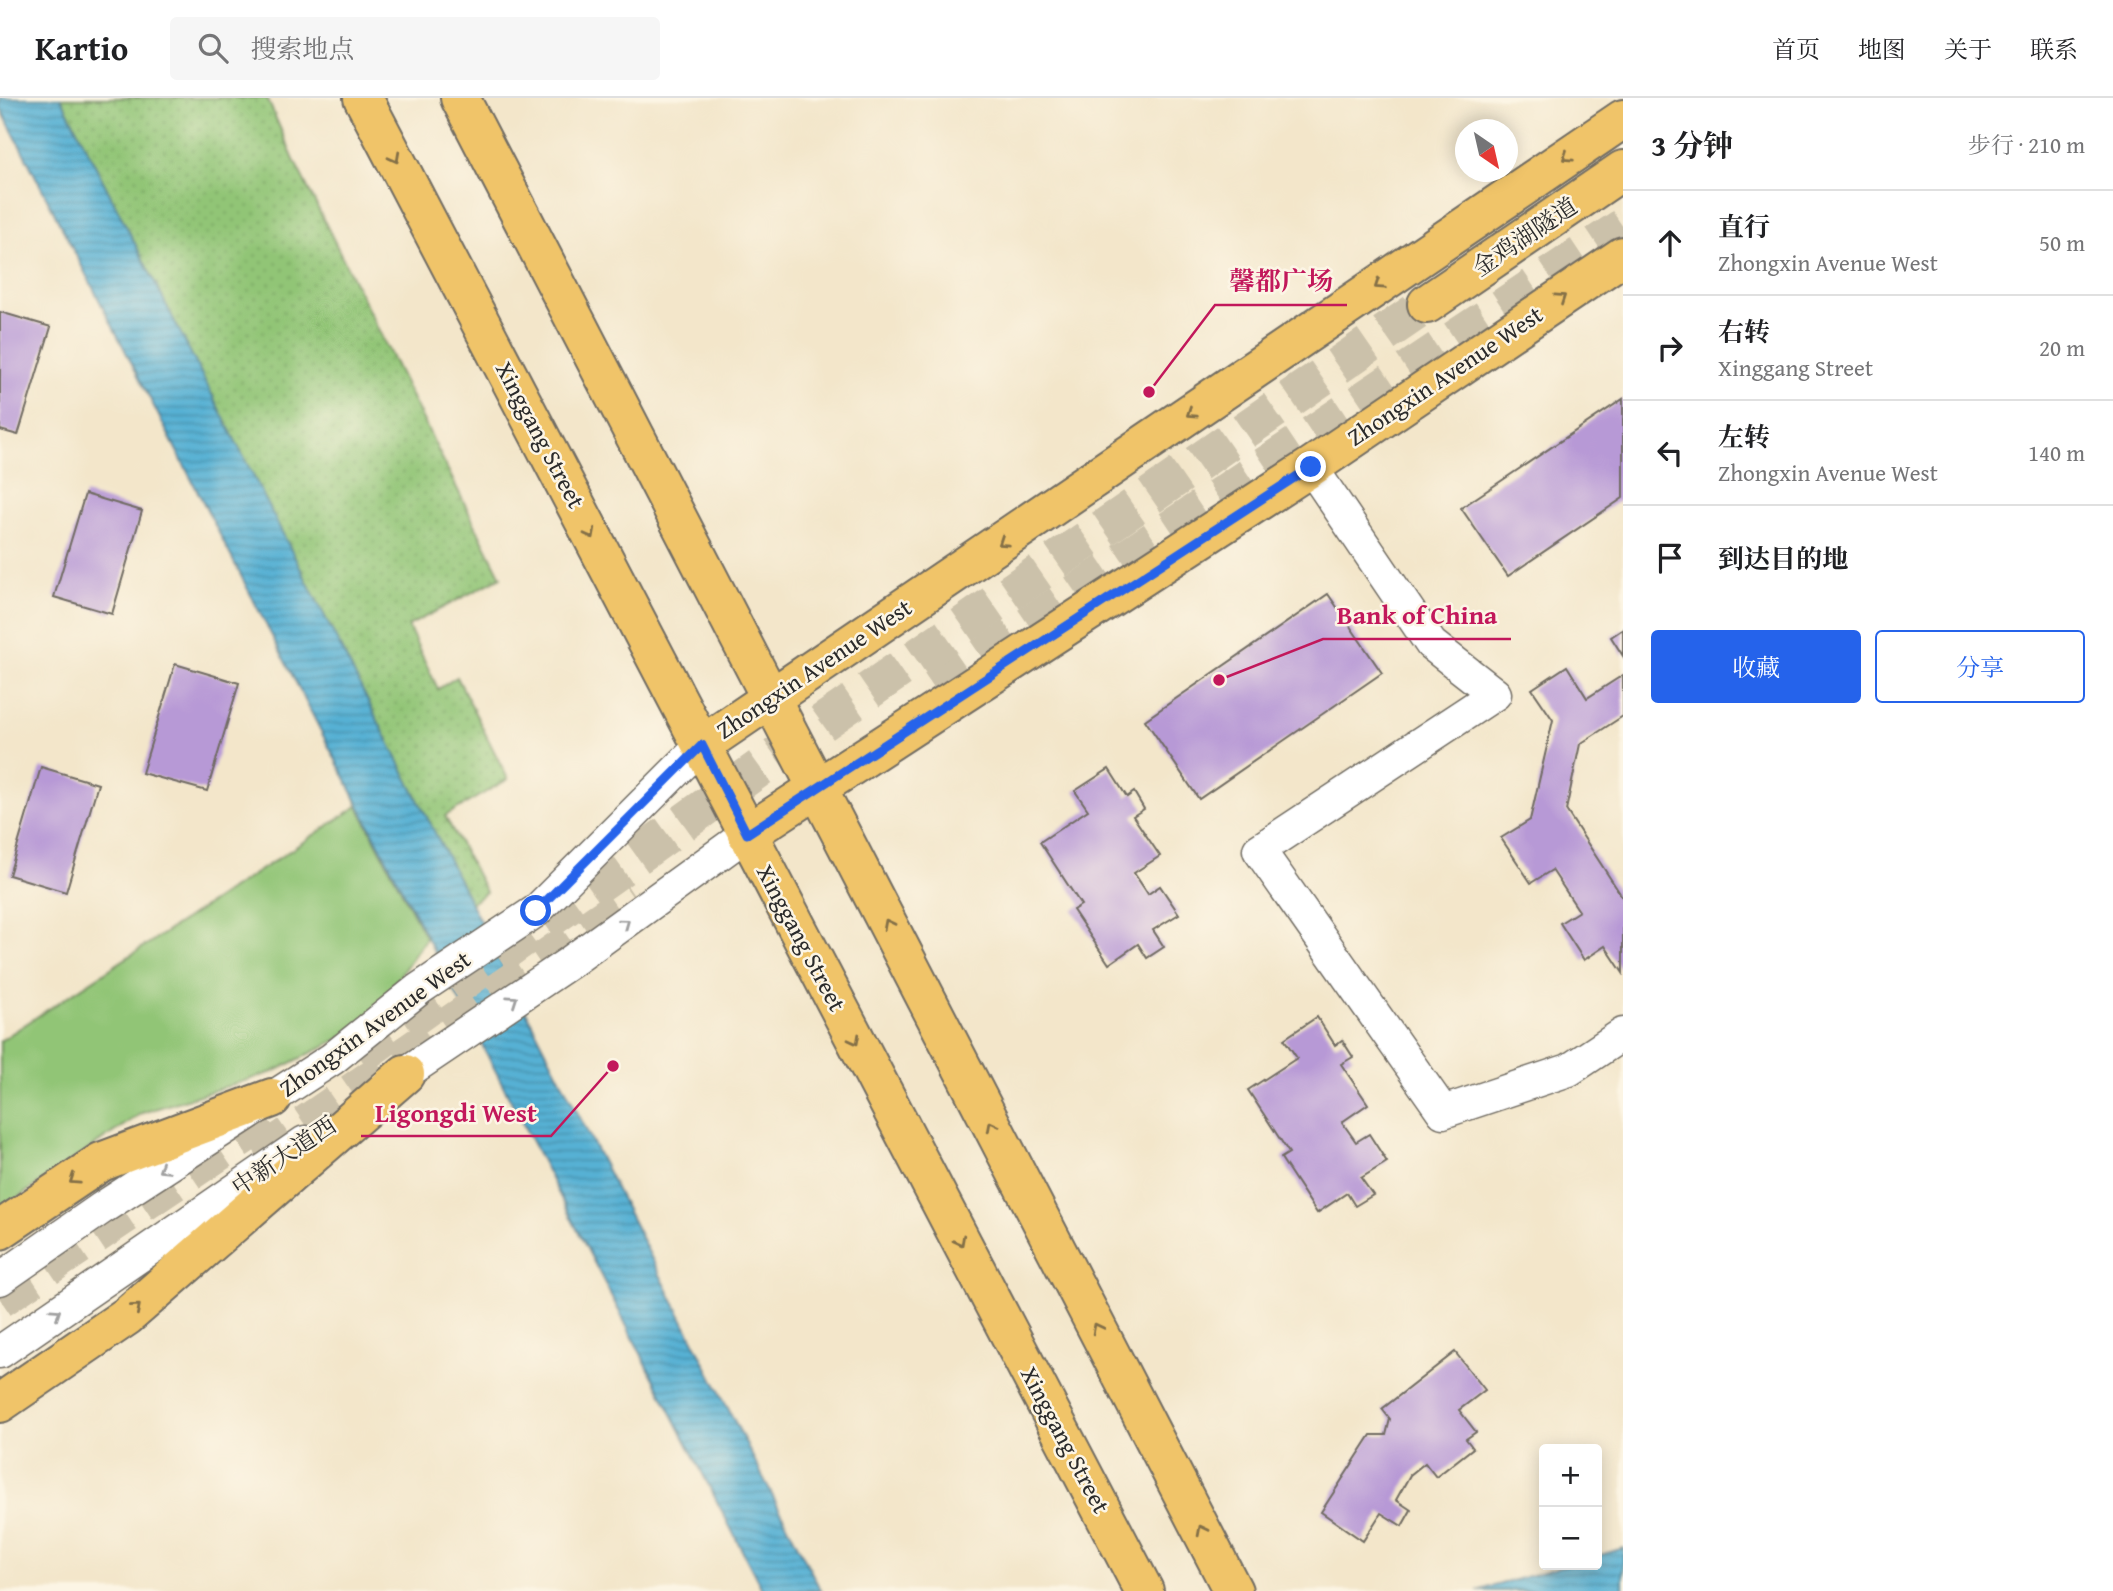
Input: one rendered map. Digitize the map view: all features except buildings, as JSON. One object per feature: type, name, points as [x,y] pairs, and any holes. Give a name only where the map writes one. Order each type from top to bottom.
[{"type":"main road","name":"Xinggang Street","points":[[363,98],[1144,1591]]},
{"type":"main road","points":[[460,98],[1233,1591]]},
{"type":"main road","name":"Zhongxin Avenue West","points":[[702,745],[1623,119]]},
{"type":"main road","name":"金鸡湖隧道","points":[[1427,304],[1623,170]]},
{"type":"main road","name":"Zhongxin Avenue West","points":[[747,834],[1311,467],[1623,256]]},
{"type":"main road","points":[[0,1402],[127,1316],[405,1073]]},
{"type":"main road","points":[[0,1230],[101,1162],[272,1098]]},
{"type":"street","points":[[1311,467],[1431,644],[1494,694],[1259,850],[1443,1112],[1569,1070],[1623,1034]]},
{"type":"street","name":"Zhongxin Avenue West","points":[[0,1279],[102,1208],[332,1059],[419,989],[536,911],[702,745]]},
{"type":"street","name":"Zhongxin Avenue West","points":[[569,963],[747,834]]},
{"type":"street","name":"中新大道西","points":[[0,1352],[569,963]]},
{"type":"green space","points":[[61,98],[267,98],[294,160],[501,577],[408,626],[438,689],[457,677],[508,779],[445,816],[486,892],[426,938],[358,806],[223,418]]},
{"type":"green space","points":[[358,806],[426,938],[378,1007],[341,1038],[273,1072],[142,1113],[0,1210],[0,1041]]},
{"type":"water","points":[[0,98],[61,98],[821,1591],[763,1591],[0,107]]},
{"type":"water","points":[[1623,1548],[1623,1591],[1477,1591],[1549,1570],[1602,1570],[1602,1554]]},
{"type":"tunnel","points":[[935,690],[1124,560],[1623,227]]},
{"type":"tunnel","points":[[359,1056],[825,721],[1427,304]]},
{"type":"tunnel","points":[[258,1157],[635,897]]},
{"type":"tunnel","points":[[0,1299],[280,1111]]},
{"type":"place","name":"馨都广场","points":[[1149,392]]},
{"type":"place","name":"Bank of China","points":[[1219,680]]},
{"type":"place","name":"Ligongdi West","points":[[613,1066]]},
{"type":"route","points":[[536,911],[702,745],[747,834],[1311,467]]}]
